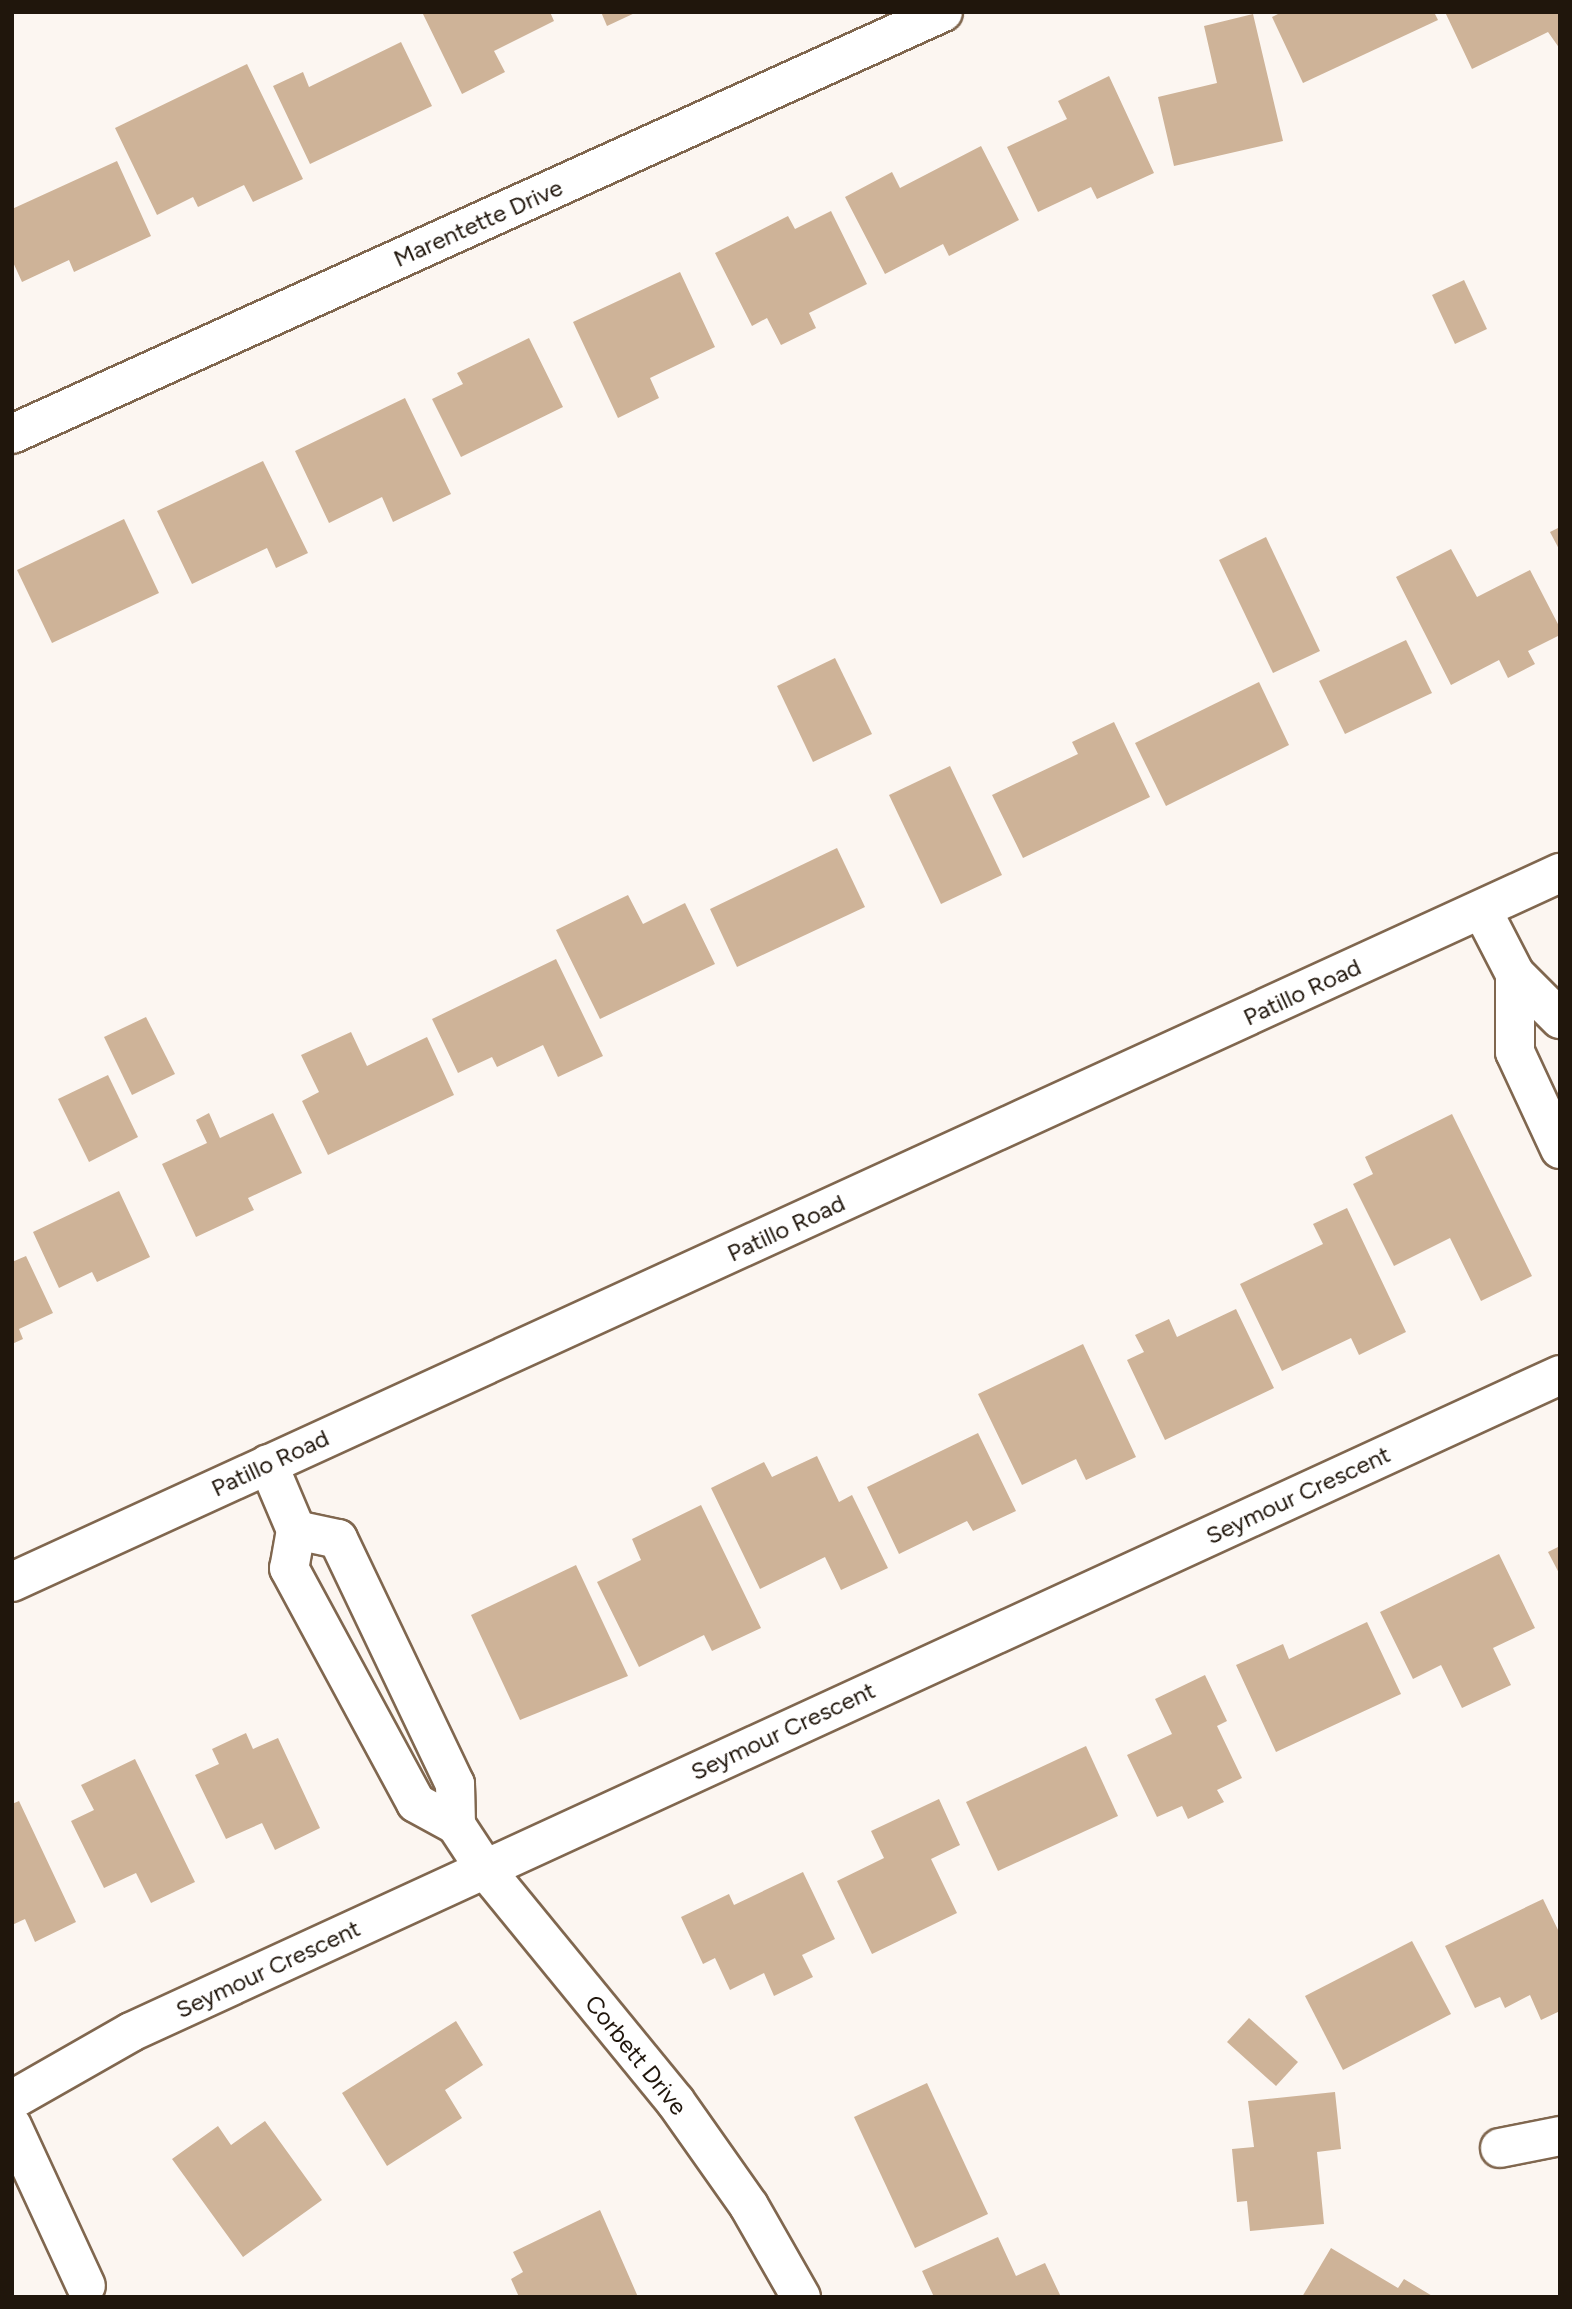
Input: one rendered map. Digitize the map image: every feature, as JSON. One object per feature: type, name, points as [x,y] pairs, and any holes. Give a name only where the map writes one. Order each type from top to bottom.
[{"type":"street","name":"Marentette Drive","points":[[12,434],[943,12]]},
{"type":"street","name":"Patillo Road","points":[[12,1582],[1560,873]]},
{"type":"street","points":[[1482,910],[1515,974],[1560,1019]]},
{"type":"street","points":[[1515,974],[1515,1052],[1560,1149]]},
{"type":"street","name":"Seymour Crescent","points":[[12,2100],[131,2032],[1560,1374]]},
{"type":"street","points":[[268,1464],[296,1530],[338,1539],[455,1784],[456,1825]]},
{"type":"street","name":"Corbett Drive","points":[[296,1530],[289,1568],[416,1803],[456,1825],[485,1869],[675,2101],[749,2206],[801,2297]]},
{"type":"street","points":[[12,2126],[86,2287]]},
{"type":"street","points":[[1500,2148],[1560,2136]]},
{"type":"building","points":[[422,12],[550,12],[554,21],[494,51],[505,72],[462,94]]},
{"type":"building","points":[[601,12],[637,12],[607,26]]},
{"type":"building","points":[[1282,12],[1434,12],[1438,20],[1303,83],[1272,17]]},
{"type":"building","points":[[1445,12],[1560,12],[1560,49],[1548,32],[1472,69]]},
{"type":"building","points":[[1253,14],[1283,141],[1174,166],[1158,97],[1217,83],[1204,26]]},
{"type":"building","points":[[401,42],[432,106],[310,164],[273,86],[303,72],[309,87]]},
{"type":"building","points":[[247,64],[303,179],[253,202],[244,185],[198,207],[193,197],[157,215],[115,128]]},
{"type":"building","points":[[1109,76],[1154,173],[1097,199],[1091,187],[1038,212],[1007,147],[1067,119],[1058,101]]},
{"type":"building","points":[[981,146],[1019,220],[949,256],[943,244],[885,274],[845,197],[892,172],[900,188]]},
{"type":"building","points":[[117,161],[151,236],[74,272],[69,260],[22,282],[12,260],[12,209]]},
{"type":"building","points":[[831,211],[867,284],[809,313],[816,328],[781,345],[767,318],[752,326],[715,253],[788,216],[795,229]]},
{"type":"building","points":[[680,272],[715,347],[650,378],[659,398],[618,418],[573,322]]},
{"type":"building","points":[[1464,280],[1487,329],[1455,344],[1432,295]]},
{"type":"building","points":[[529,338],[563,407],[461,457],[432,399],[463,384],[457,373]]},
{"type":"building","points":[[405,398],[451,494],[393,522],[382,497],[329,523],[295,451]]},
{"type":"building","points":[[263,461],[308,553],[276,568],[267,548],[192,584],[157,511]]},
{"type":"building","points":[[124,519],[159,593],[52,643],[17,570]]},
{"type":"building","points":[[1560,527],[1560,551],[1550,532]]},
{"type":"building","points":[[1266,537],[1320,651],[1273,673],[1219,560]]},
{"type":"building","points":[[1451,549],[1477,597],[1530,570],[1560,628],[1560,635],[1528,651],[1535,664],[1508,678],[1499,660],[1451,685],[1396,577]]},
{"type":"building","points":[[1406,640],[1432,693],[1345,734],[1319,681]]},
{"type":"building","points":[[835,658],[872,734],[813,762],[777,686]]},
{"type":"building","points":[[1259,682],[1289,745],[1166,806],[1135,743]]},
{"type":"building","points":[[1114,722],[1150,797],[1023,858],[992,795],[1078,754],[1072,742]]},
{"type":"building","points":[[950,766],[1002,875],[941,904],[889,795]]},
{"type":"building","points":[[837,848],[865,907],[737,967],[710,909]]},
{"type":"building","points":[[628,895],[643,924],[685,903],[715,964],[600,1019],[556,930]]},
{"type":"building","points":[[556,959],[603,1056],[558,1077],[543,1045],[497,1067],[492,1057],[458,1073],[432,1019]]},
{"type":"building","points":[[146,1017],[175,1074],[132,1095],[104,1037]]},
{"type":"building","points":[[351,1032],[367,1066],[427,1037],[454,1095],[328,1155],[302,1101],[319,1092],[301,1055]]},
{"type":"building","points":[[108,1075],[138,1137],[89,1162],[58,1099]]},
{"type":"building","points":[[209,1113],[220,1138],[273,1113],[302,1173],[248,1198],[254,1210],[196,1237],[162,1164],[207,1143],[196,1120]]},
{"type":"building","points":[[1452,1114],[1532,1276],[1481,1301],[1450,1238],[1394,1266],[1353,1184],[1373,1174],[1365,1157]]},
{"type":"building","points":[[119,1191],[150,1257],[97,1282],[92,1272],[59,1288],[33,1232]]},
{"type":"building","points":[[1347,1208],[1406,1332],[1359,1355],[1351,1338],[1282,1371],[1240,1284],[1323,1244],[1313,1224]]},
{"type":"building","points":[[26,1256],[53,1313],[19,1329],[23,1339],[12,1344],[12,1262]]},
{"type":"building","points":[[1236,1309],[1274,1388],[1165,1440],[1127,1360],[1144,1352],[1135,1335],[1169,1319],[1177,1337]]},
{"type":"building","points":[[1083,1344],[1136,1457],[1086,1480],[1076,1459],[1022,1485],[978,1394]]},
{"type":"building","points":[[978,1433],[1016,1511],[973,1531],[967,1521],[899,1554],[867,1487]]},
{"type":"building","points":[[817,1456],[839,1502],[852,1495],[888,1568],[841,1590],[825,1557],[760,1589],[711,1488],[764,1462],[772,1477]]},
{"type":"building","points":[[701,1505],[761,1628],[712,1651],[704,1635],[639,1667],[597,1582],[641,1560],[632,1539]]},
{"type":"building","points":[[1560,1546],[1560,1575],[1548,1552]]},
{"type":"building","points":[[1499,1554],[1535,1628],[1493,1648],[1511,1685],[1462,1708],[1441,1665],[1413,1679],[1380,1612]]},
{"type":"building","points":[[576,1565],[628,1676],[520,1720],[471,1615]]},
{"type":"building","points":[[1367,1622],[1401,1694],[1276,1752],[1236,1665],[1283,1644],[1289,1659]]},
{"type":"building","points":[[1205,1675],[1227,1721],[1217,1726],[1242,1778],[1217,1790],[1224,1802],[1188,1819],[1182,1806],[1157,1817],[1127,1755],[1172,1734],[1155,1699]]},
{"type":"building","points":[[246,1733],[253,1749],[278,1738],[320,1828],[275,1850],[262,1823],[226,1839],[195,1775],[219,1764],[212,1749]]},
{"type":"building","points":[[1086,1746],[1118,1816],[998,1871],[966,1802]]},
{"type":"building","points":[[135,1759],[195,1882],[151,1903],[136,1873],[104,1888],[71,1821],[94,1810],[81,1785]]},
{"type":"building","points":[[939,1799],[960,1845],[931,1859],[957,1913],[872,1954],[837,1881],[884,1858],[871,1831]]},
{"type":"building","points":[[19,1801],[76,1922],[35,1942],[25,1919],[12,1925],[12,1804]]},
{"type":"building","points":[[803,1872],[835,1939],[802,1955],[813,1977],[774,1996],[764,1973],[730,1990],[715,1958],[703,1964],[681,1917],[729,1894],[734,1905]]},
{"type":"building","points":[[1543,1899],[1560,1934],[1560,2011],[1541,2020],[1530,1995],[1505,2008],[1500,1997],[1475,2008],[1445,1946]]},
{"type":"building","points":[[1412,1941],[1451,2014],[1343,2070],[1305,1996]]},
{"type":"building","points":[[1249,2018],[1298,2062],[1276,2086],[1227,2042]]},
{"type":"building","points":[[456,2021],[483,2065],[445,2090],[462,2118],[387,2166],[342,2093]]},
{"type":"building","points":[[927,2083],[988,2214],[915,2248],[854,2117]]},
{"type":"building","points":[[1335,2092],[1341,2149],[1317,2152],[1324,2224],[1250,2231],[1247,2201],[1237,2202],[1232,2149],[1254,2147],[1248,2101]]},
{"type":"building","points":[[265,2121],[322,2200],[243,2257],[172,2159],[218,2126],[231,2145]]},
{"type":"building","points":[[600,2210],[638,2297],[519,2297],[511,2279],[523,2272],[513,2252]]},
{"type":"building","points":[[998,2237],[1016,2276],[1045,2263],[1061,2297],[934,2297],[922,2271]]},
{"type":"building","points":[[1331,2248],[1398,2288],[1404,2279],[1434,2297],[1302,2297]]}]
